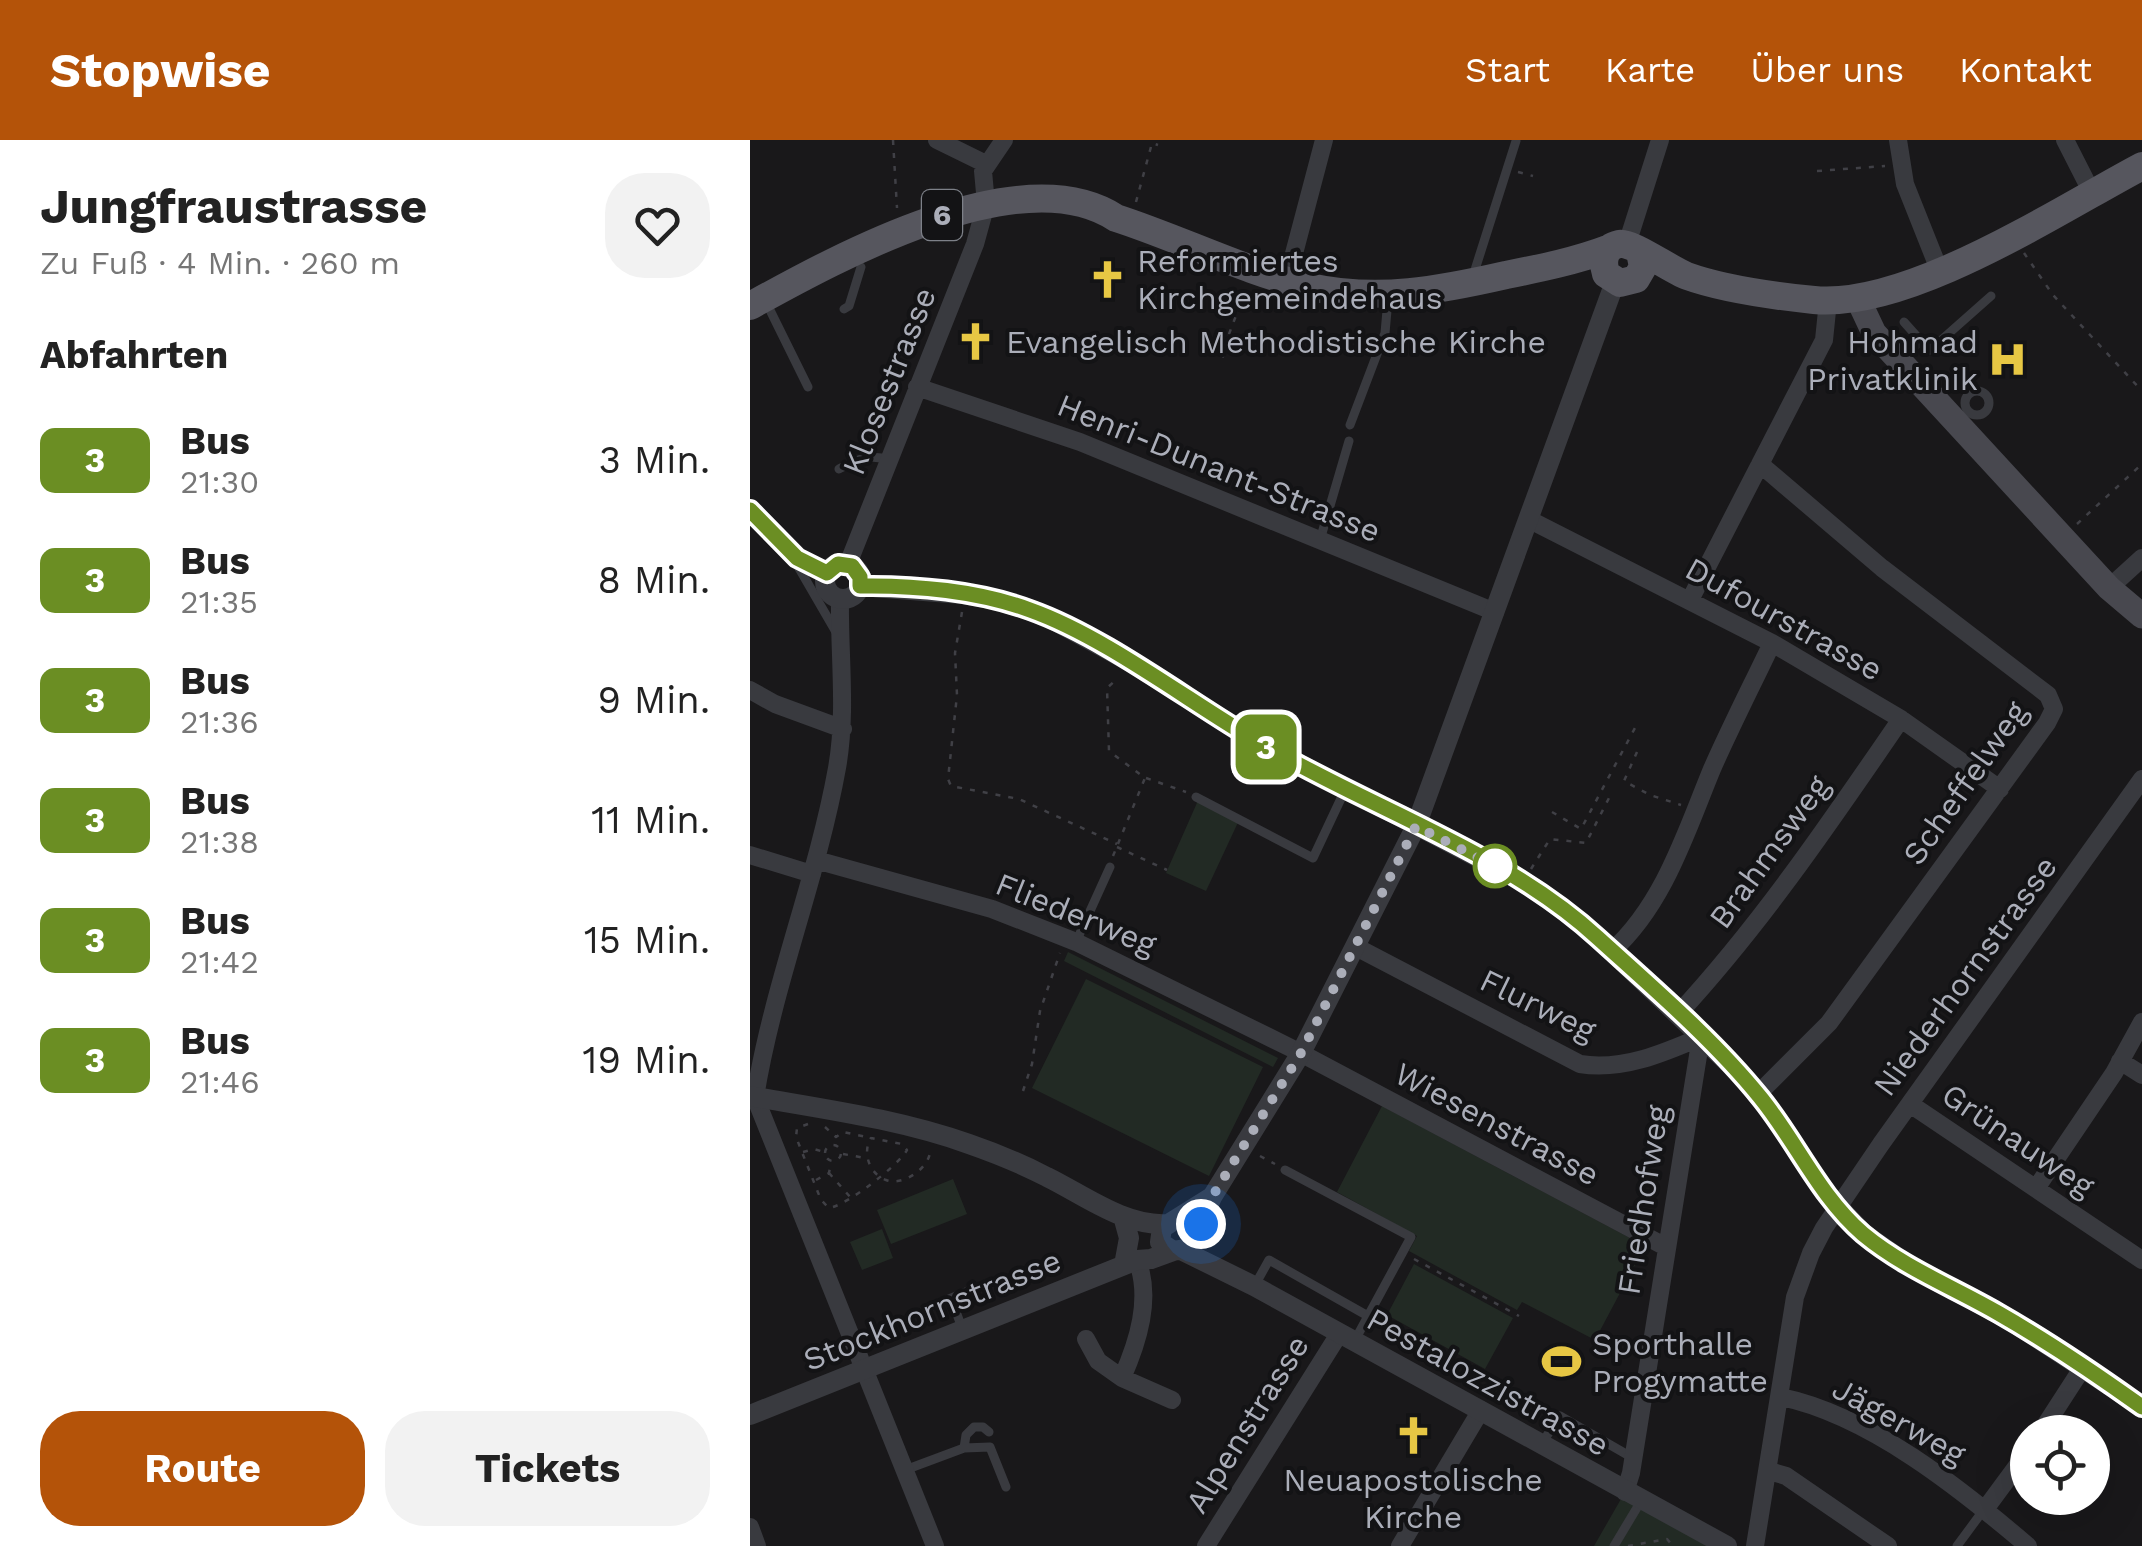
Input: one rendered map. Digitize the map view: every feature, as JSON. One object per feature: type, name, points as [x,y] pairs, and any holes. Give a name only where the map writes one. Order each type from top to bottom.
[{"type":"main road","points":[[1622,263],[1772,294],[1828,301],[1869,297],[1940,272],[2142,166]]},
{"type":"main road","name":"6","points":[[758,309],[920,222],[985,212],[1123,220],[1288,280],[1346,293],[1424,292],[1556,264],[1622,263]]},
{"type":"main road","name":"6","points":[[758,309],[985,212]]},
{"type":"main road","points":[[1869,297],[1893,351],[1961,414],[2062,537],[2109,588],[2142,616]]},
{"type":"street","points":[[938,140],[986,164]]},
{"type":"street","points":[[985,212],[982,179],[986,164],[1004,140]]},
{"type":"street","points":[[1288,280],[1324,140]]},
{"type":"street","points":[[752,1097],[965,1142],[1177,1237],[1212,1197],[1301,1053],[1416,826],[1622,263],[1660,140]]},
{"type":"street","points":[[1898,140],[1910,199],[1940,272]]},
{"type":"street","points":[[2065,140],[2092,192]]},
{"type":"street","name":"Klosestrasse","points":[[848,564],[985,212]]},
{"type":"street","points":[[1690,600],[1824,340],[1828,301]]},
{"type":"street","name":"Henri-Dunant-Strasse","points":[[917,387],[1080,442],[1496,612]]},
{"type":"street","name":"Scheffelweg","points":[[1758,1094],[1829,1023],[2054,709],[2048,695],[1855,546],[1760,464]]},
{"type":"street","points":[[750,510],[790,552],[827,573]]},
{"type":"street","name":"Dufourstrasse","points":[[1528,520],[1772,643],[1901,719],[2000,789]]},
{"type":"street","points":[[2109,588],[2142,558]]},
{"type":"street","points":[[838,564],[848,564],[859,572],[860,586],[850,598],[840,599],[827,590],[827,573],[838,564]]},
{"type":"street","points":[[860,586],[962,594],[1044,615],[1261,744],[1517,878],[1570,914],[1612,951],[1758,1094],[1838,1208],[1864,1234],[1901,1260],[2001,1315],[2142,1408]]},
{"type":"street","points":[[840,599],[843,729],[814,867],[752,1097],[935,1546]]},
{"type":"street","points":[[1612,951],[1658,892],[1772,643]]},
{"type":"street","points":[[750,690],[775,704],[843,729]]},
{"type":"street","name":"Brahmsweg","points":[[1678,1014],[1723,966],[1790,879],[1901,719]]},
{"type":"street","name":"Niederhornstrasse","points":[[1755,1546],[1796,1297],[1810,1253],[1910,1104],[2142,779]]},
{"type":"street","name":"Fliederweg","points":[[750,855],[992,909],[1071,940],[1301,1053]]},
{"type":"street","name":"Flurweg","points":[[1356,947],[1580,1064],[1626,1063],[1702,1037]]},
{"type":"street","points":[[2037,1188],[2142,1022]]},
{"type":"street","name":"Friedhofweg","points":[[1633,1496],[1633,1458],[1702,1037]]},
{"type":"street","name":"Wiesenstrasse","points":[[1301,1053],[1666,1247]]},
{"type":"street","points":[[2120,1061],[2142,1075]]},
{"type":"street","name":"Grünauweg","points":[[1910,1104],[2142,1260]]},
{"type":"street","points":[[1122,1378],[1137,1343],[1143,1280],[1130,1263],[1123,1216]]},
{"type":"street","name":"Stockhornstrasse","points":[[750,1415],[1130,1263],[1177,1237]]},
{"type":"street","name":"Pestalozzistrasse","points":[[1177,1237],[1221,1268],[1727,1546]]},
{"type":"street","name":"Alpenstrasse","points":[[1206,1546],[1346,1338]]},
{"type":"street","points":[[1086,1339],[1098,1361],[1122,1378],[1172,1400]]},
{"type":"street","points":[[2052,1415],[2083,1367]]},
{"type":"street","name":"Jägerweg","points":[[1781,1397],[1807,1404],[1880,1438],[1986,1508],[2028,1546]]},
{"type":"street","points":[[1400,1546],[1481,1410]]},
{"type":"street","points":[[1770,1471],[1800,1485],[1888,1546]]},
{"type":"street","points":[[1986,1508],[2010,1475]]},
{"type":"street","points":[[750,1528],[757,1546]]},
{"type":"lane","points":[[1470,283],[1516,141]]},
{"type":"lane","points":[[844,308],[849,306],[861,267]]},
{"type":"lane","points":[[1350,425],[1385,333],[1388,295]]},
{"type":"lane","points":[[1904,322],[1930,350],[1991,296]]},
{"type":"lane","points":[[758,309],[786,338],[808,387]]},
{"type":"lane","points":[[1893,351],[1921,341]]},
{"type":"lane","points":[[1319,542],[1349,441]]},
{"type":"lane","points":[[838,469],[864,457],[890,460]]},
{"type":"lane","points":[[790,552],[839,637]]},
{"type":"lane","points":[[1196,797],[1313,858],[1345,790]]},
{"type":"lane","points":[[1071,940],[1110,867]]},
{"type":"lane","points":[[1285,1170],[1412,1237],[1368,1316],[1346,1338]]},
{"type":"lane","points":[[1254,1286],[1269,1260],[1368,1316]]},
{"type":"lane","points":[[925,1309],[978,1287]]},
{"type":"lane","points":[[950,1298],[963,1330]]},
{"type":"lane","points":[[1542,1444],[1560,1416],[1633,1458]]},
{"type":"lane","points":[[964,1448],[966,1435],[974,1427],[989,1432]]},
{"type":"lane","points":[[904,1470],[964,1448],[990,1446],[1006,1488]]},
{"type":"lane","points":[[1614,1546],[1633,1496]]},
{"type":"lane","points":[[1957,1546],[1986,1508]]},
{"type":"path","points":[[893,140],[898,215]]},
{"type":"path","points":[[1123,220],[1152,143],[1158,144]]},
{"type":"path","points":[[1817,171],[1901,164]]},
{"type":"path","points":[[1507,168],[1532,176]]},
{"type":"path","points":[[2012,235],[2054,295],[2142,391]]},
{"type":"path","points":[[1224,356],[1221,355],[1237,313]]},
{"type":"path","points":[[2062,537],[2142,464]]},
{"type":"path","points":[[962,594],[955,654],[957,694],[949,751],[951,786],[1018,799],[1167,870]]},
{"type":"path","points":[[1132,664],[1107,688],[1110,751],[1145,778],[1162,781],[1196,797]]},
{"type":"path","points":[[1552,812],[1581,829],[1636,726]]},
{"type":"path","points":[[1638,752],[1624,781],[1650,796],[1696,810]]},
{"type":"path","points":[[1110,867],[1145,778]]},
{"type":"path","points":[[1528,875],[1550,838],[1586,843],[1609,798]]},
{"type":"path","points":[[1023,1091],[1032,1064],[1040,1011],[1071,940]]},
{"type":"path","points":[[813,1124],[797,1128],[796,1136],[824,1205],[835,1208],[918,1145]]},
{"type":"path","points":[[823,1126],[836,1136]]},
{"type":"path","points":[[836,1136],[843,1132],[902,1144],[907,1150]]},
{"type":"path","points":[[836,1136],[835,1146],[840,1153],[866,1159],[886,1181],[914,1174],[930,1160],[927,1147]]},
{"type":"path","points":[[866,1159],[866,1146],[871,1138]]},
{"type":"path","points":[[826,1152],[829,1146],[835,1146]]},
{"type":"path","points":[[1244,1148],[1285,1170]]},
{"type":"path","points":[[801,1153],[811,1149],[826,1152],[831,1160],[829,1173],[850,1198]]},
{"type":"path","points":[[831,1160],[838,1159],[840,1153]]},
{"type":"path","points":[[816,1180],[829,1173]]},
{"type":"path","points":[[1402,1253],[1518,1316]]},
{"type":"path","points":[[1627,1546],[1667,1539],[1673,1546]]},
{"type":"shaded area","points":[[1200,796],[1241,816],[1206,891],[1166,873]]},
{"type":"shaded area","points":[[1068,952],[1278,1058],[1273,1067],[1064,961]]},
{"type":"shaded area","points":[[1086,979],[1263,1067],[1209,1176],[1032,1088]]},
{"type":"shaded area","points":[[1382,1106],[1645,1246],[1595,1340],[1522,1302],[1517,1310],[1409,1251],[1417,1236],[1337,1192]]},
{"type":"shaded area","points":[[953,1179],[967,1214],[891,1244],[877,1210]]},
{"type":"shaded area","points":[[882,1229],[893,1258],[862,1270],[850,1242]]},
{"type":"shaded area","points":[[1414,1264],[1513,1318],[1485,1369],[1387,1315]]},
{"type":"shaded area","points":[[1625,1492],[1727,1546],[1594,1546]]},
{"type":"bus line","name":"3","points":[[750,510],[804,562],[827,573],[838,564],[852,566],[859,572],[860,586],[962,594],[1044,615],[1261,744],[1517,878],[1594,934],[1740,1075],[1776,1118],[1825,1192],[1864,1234],[1912,1268],[2022,1328],[2142,1407]]},
{"type":"place","name":"Reformiertes Kirchgemeindehaus","points":[[1107,279]]},
{"type":"place","name":"Evangelisch Methodistische Kirche","points":[[976,342]]},
{"type":"place","name":"Hohmad Privatklinik","points":[[2008,360]]},
{"type":"place","name":"Sporthalle Progymatte","points":[[1562,1362]]},
{"type":"place","name":"Neuapostolische Kirche","points":[[1413,1435]]},
{"type":"route","points":[[1201,1224],[1212,1197],[1301,1053],[1416,826],[1498,868],[1495,866]]}]
